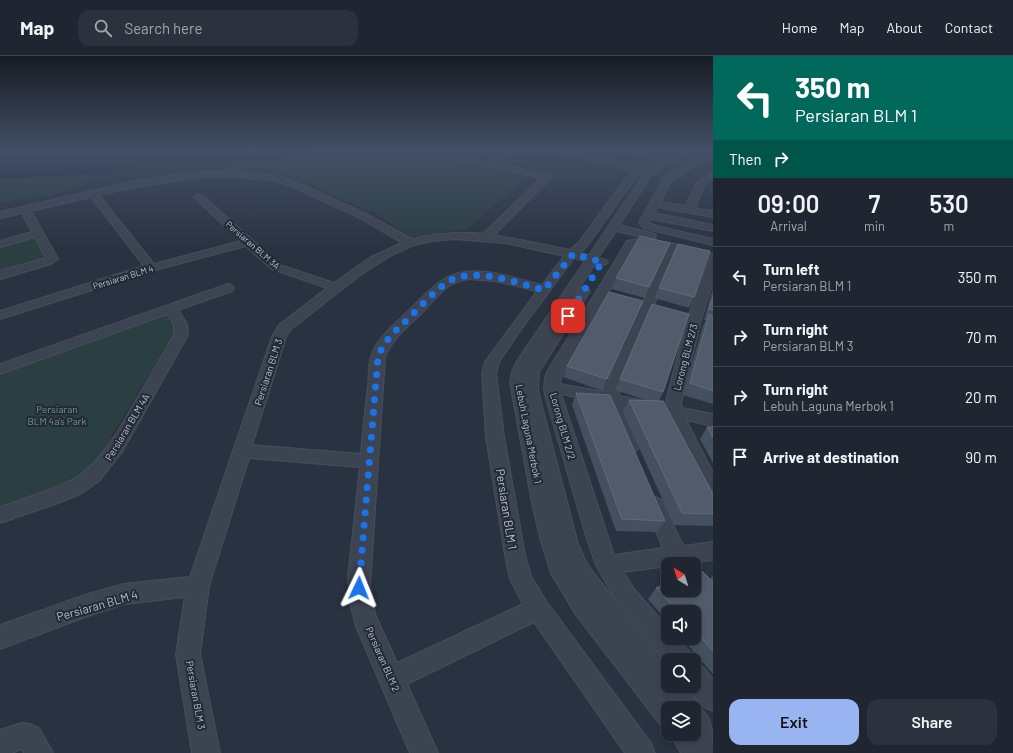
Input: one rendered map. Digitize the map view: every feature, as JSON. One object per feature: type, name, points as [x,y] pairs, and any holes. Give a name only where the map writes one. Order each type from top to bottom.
[{"type":"street","points":[[0,215],[138,184]]},
{"type":"street","points":[[292,184],[358,213],[410,243]]},
{"type":"street","points":[[486,237],[541,184]]},
{"type":"street","name":"Persiaran BLM 1","points":[[638,184],[573,254],[544,290],[492,362],[489,373],[495,437],[517,569],[538,609],[641,753]]},
{"type":"street","name":"Lebuh Laguna Merbok 1","points":[[641,184],[618,228],[597,260],[524,361],[518,382],[548,528],[556,558],[562,573],[584,607],[661,705]]},
{"type":"street","points":[[665,184],[644,222],[649,227],[713,242]]},
{"type":"street","points":[[689,210],[701,184]]},
{"type":"street","points":[[93,193],[151,268]]},
{"type":"street","name":"Persiaran BLM 3A","points":[[199,197],[276,267],[336,287]]},
{"type":"street","points":[[654,204],[713,214]]},
{"type":"street","points":[[0,275],[47,262],[52,259],[25,209]]},
{"type":"street","points":[[648,215],[713,228]]},
{"type":"street","points":[[618,228],[713,250]]},
{"type":"street","points":[[0,244],[39,233]]},
{"type":"street","name":"Persiaran BLM 3","points":[[206,753],[188,654],[198,586],[281,333],[289,323],[373,260],[410,243],[454,237],[486,237],[528,244],[597,260]]},
{"type":"street","name":"Lorong BLM 2/2","points":[[674,653],[626,596],[606,565],[552,387],[554,374],[609,297],[631,243],[639,241],[713,258]]},
{"type":"street","name":"Persiaran BLM 4","points":[[0,315],[151,268],[248,242]]},
{"type":"street","points":[[639,465],[612,399],[611,391],[654,309],[672,248]]},
{"type":"street","name":"Lebuh Laguna Merbok 1","points":[[597,260],[532,372],[530,391],[568,544],[576,565],[597,596],[661,677]]},
{"type":"street","name":"Lorong BLM 2/3","points":[[713,264],[694,320],[676,385],[673,402],[674,412],[713,491]]},
{"type":"street","name":"Persiaran BLM 2","points":[[424,753],[362,611],[359,596],[359,578],[378,357],[386,340],[446,283],[461,277],[488,276],[544,290]]},
{"type":"street","points":[[0,369],[228,288]]},
{"type":"street","points":[[632,303],[654,309]]},
{"type":"street","name":"Persiaran BLM 4A","points":[[0,515],[77,487],[87,481],[106,463],[181,335],[183,330],[181,323],[170,309]]},
{"type":"street","points":[[552,387],[713,420]]},
{"type":"street","points":[[242,451],[369,461]]},
{"type":"street","points":[[648,486],[664,529],[682,557]]},
{"type":"street","points":[[701,560],[713,551]]},
{"type":"street","points":[[606,565],[661,567]]},
{"type":"street","name":"Persiaran BLM 4","points":[[0,637],[85,606],[124,594],[198,586]]},
{"type":"street","points":[[391,678],[538,609]]},
{"type":"street","points":[[701,684],[713,698]]},
{"type":"street","name":"Lebuh Laguna Merbok 1","points":[[674,693],[680,701]]},
{"type":"street","points":[[701,727],[713,742]]},
{"type":"street","points":[[0,744],[22,736],[30,737],[39,753]]},
{"type":"street","points":[[689,741],[698,753]]},
{"type":"green space","points":[[0,184],[86,184],[66,192],[0,203]]},
{"type":"green space","points":[[306,184],[520,184],[467,229],[412,237],[378,215]]},
{"type":"green space","points":[[29,238],[36,239],[47,257],[42,262],[0,273],[0,247]]},
{"type":"green space","name":"Persiaran BLM 4a's Park","points":[[167,313],[177,329],[93,466],[67,484],[43,494],[0,506],[0,375]]},
{"type":"building","points":[[640,236],[670,243],[649,287],[616,278]]},
{"type":"building","points":[[678,244],[710,251],[694,297],[659,288]]},
{"type":"building","points":[[609,292],[643,301],[607,379],[567,366]]},
{"type":"building","points":[[713,296],[713,310],[709,309]]},
{"type":"building","points":[[652,304],[689,314],[663,392],[620,379]]},
{"type":"building","points":[[709,314],[713,316],[713,391],[690,383]]},
{"type":"building","points":[[576,393],[610,395],[665,521],[622,519]]},
{"type":"building","points":[[629,400],[663,401],[713,494],[713,514],[682,513]]},
{"type":"building","points":[[707,427],[713,427],[713,438]]},
{"type":"building","points":[[701,570],[713,582],[713,651],[701,638],[701,605],[672,605],[664,597],[701,597]]},
{"type":"building","points":[[661,586],[661,593],[656,588]]},
{"type":"route","points":[[359,588],[378,357],[386,340],[450,280],[461,277],[482,275],[496,277],[544,290],[567,259],[573,254],[602,262],[568,316]]}]
